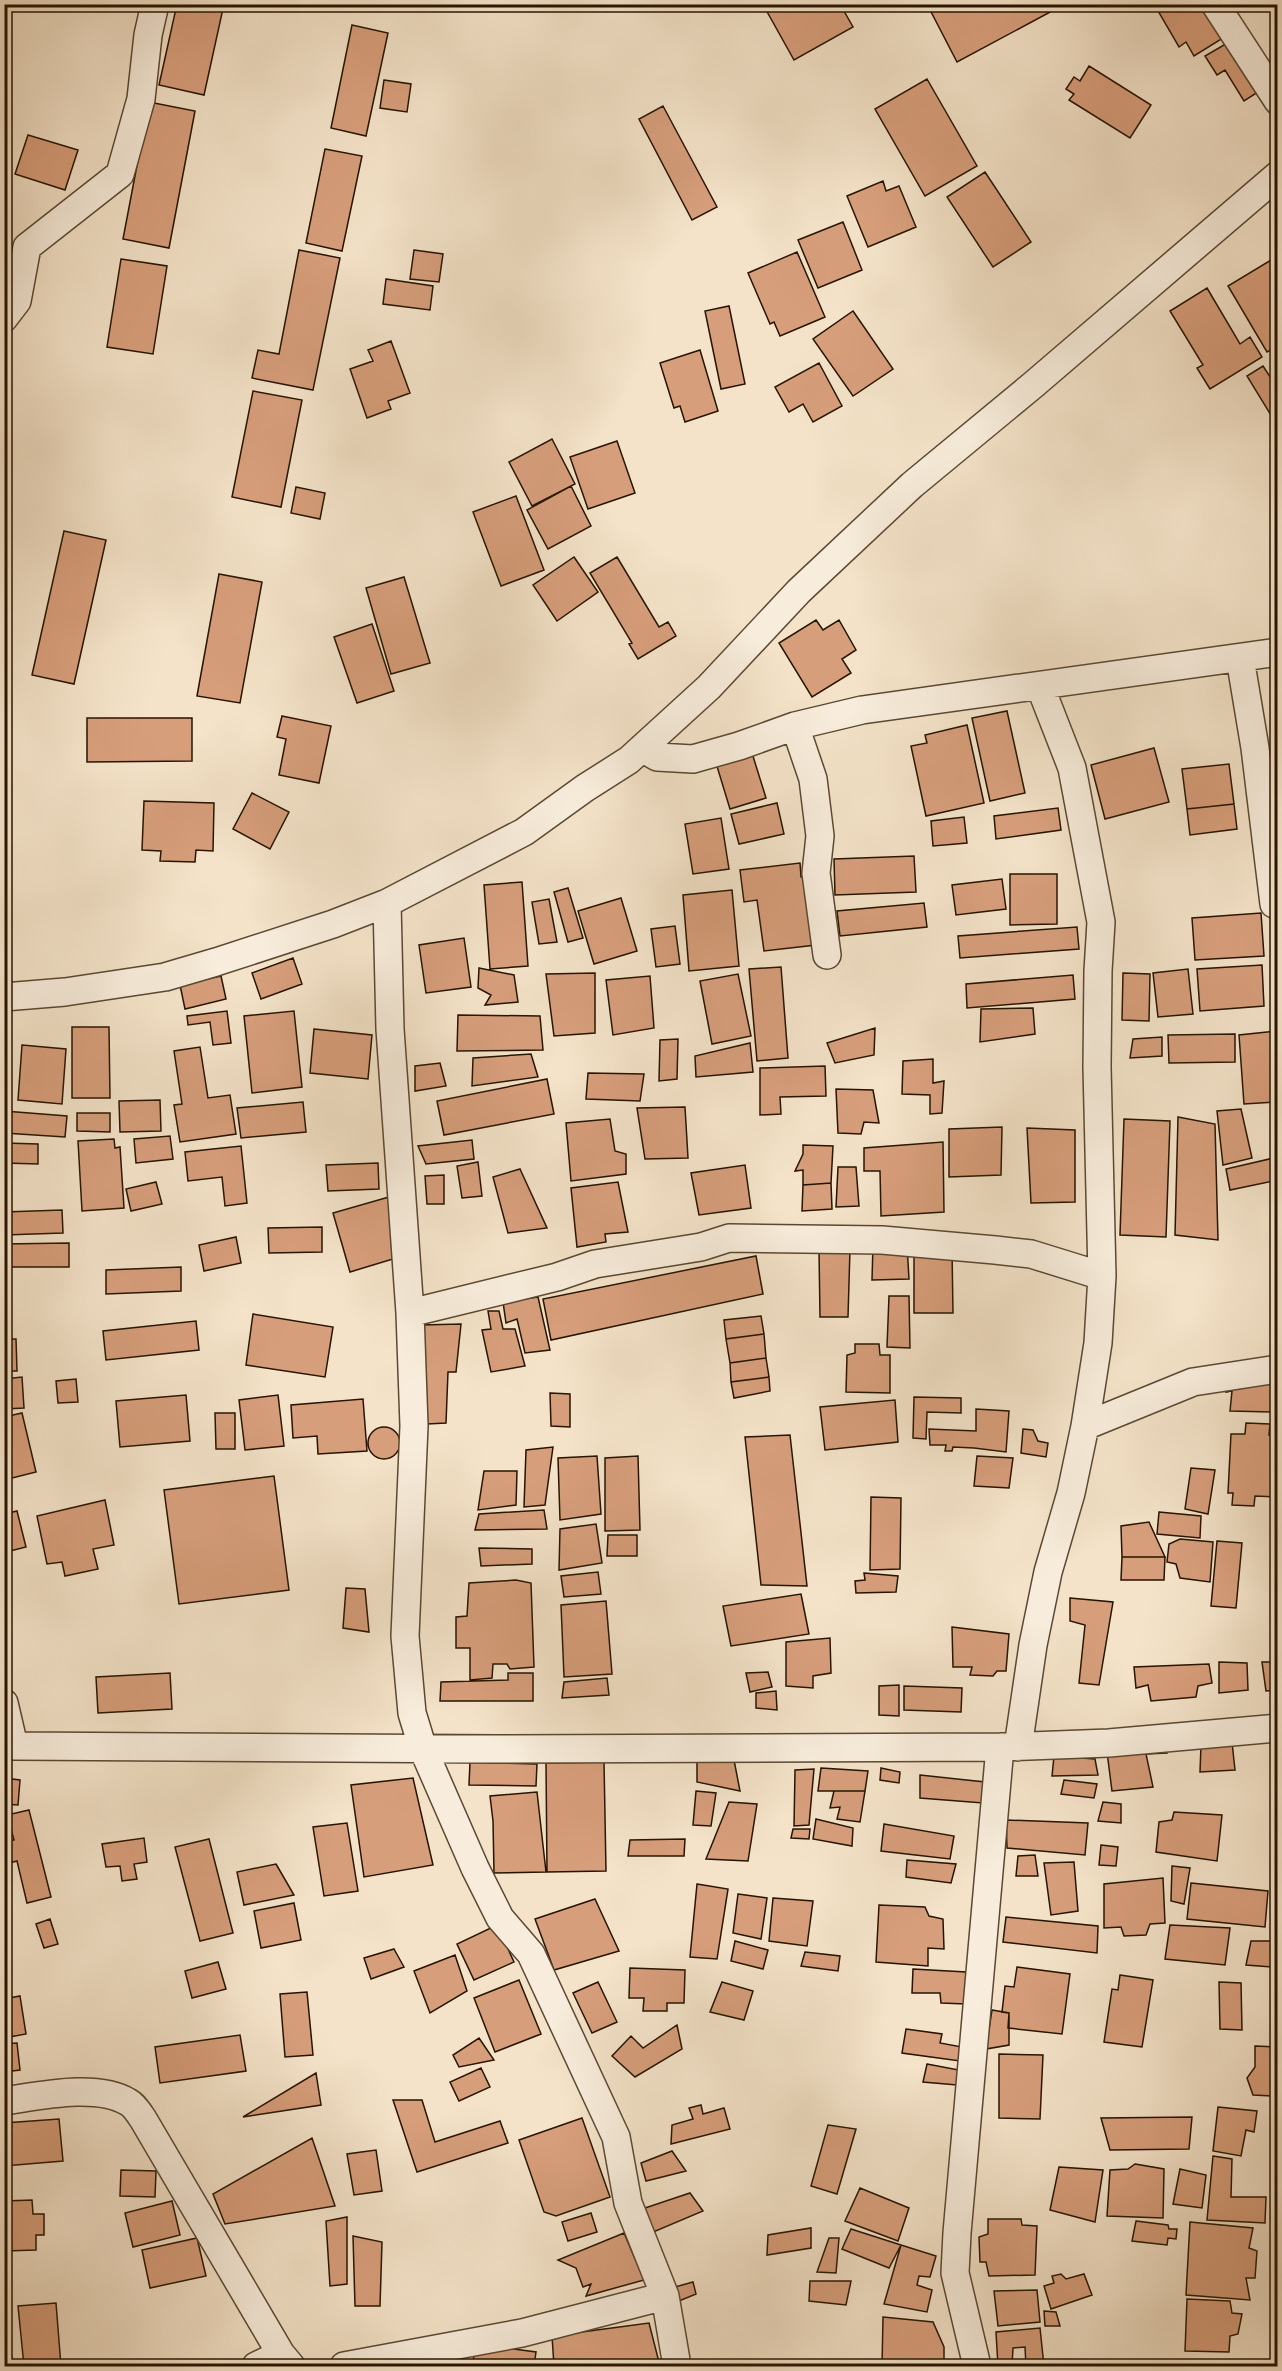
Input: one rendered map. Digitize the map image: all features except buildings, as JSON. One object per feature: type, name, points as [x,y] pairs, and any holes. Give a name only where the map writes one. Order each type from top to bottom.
[{"type":"street","points":[[4,318],[17,301],[27,247],[120,174],[141,99],[148,35],[156,4]]},
{"type":"street","points":[[1215,4],[1278,101]]},
{"type":"street","points":[[4,997],[65,992],[165,977],[333,924],[387,903],[524,832],[629,760],[709,687],[799,591],[912,485],[1278,175]]},
{"type":"street","points":[[642,748],[657,757],[693,759],[740,746],[795,726],[862,710],[1278,652]]},
{"type":"street","points":[[1240,658],[1255,747],[1274,904]]},
{"type":"street","points":[[977,2367],[955,2273],[956,2243],[1009,1747],[1048,1572],[1071,1493],[1085,1426],[1098,1343],[1102,1276],[1097,1067],[1101,922],[1072,768],[1040,686]]},
{"type":"street","points":[[795,726],[813,779],[820,836],[816,873],[827,955]]},
{"type":"street","points":[[387,903],[390,1029],[410,1313],[414,1426],[405,1636],[412,1713],[423,1749],[475,1868],[500,1918],[531,1954],[616,2137],[628,2203],[665,2296],[677,2367]]},
{"type":"street","points":[[410,1313],[556,1277],[595,1264],[701,1247],[729,1238],[882,1240],[995,1250],[1031,1254],[1102,1276]]},
{"type":"street","points":[[1085,1426],[1193,1382],[1278,1369]]},
{"type":"street","points":[[4,1702],[9,1746],[423,1749],[1009,1747],[1109,1743],[1278,1728]]},
{"type":"street","points":[[4,2102],[87,2092],[115,2095],[130,2103],[143,2119],[286,2360],[255,2367]]},
{"type":"street","points":[[344,2367],[522,2332],[665,2296]]}]
